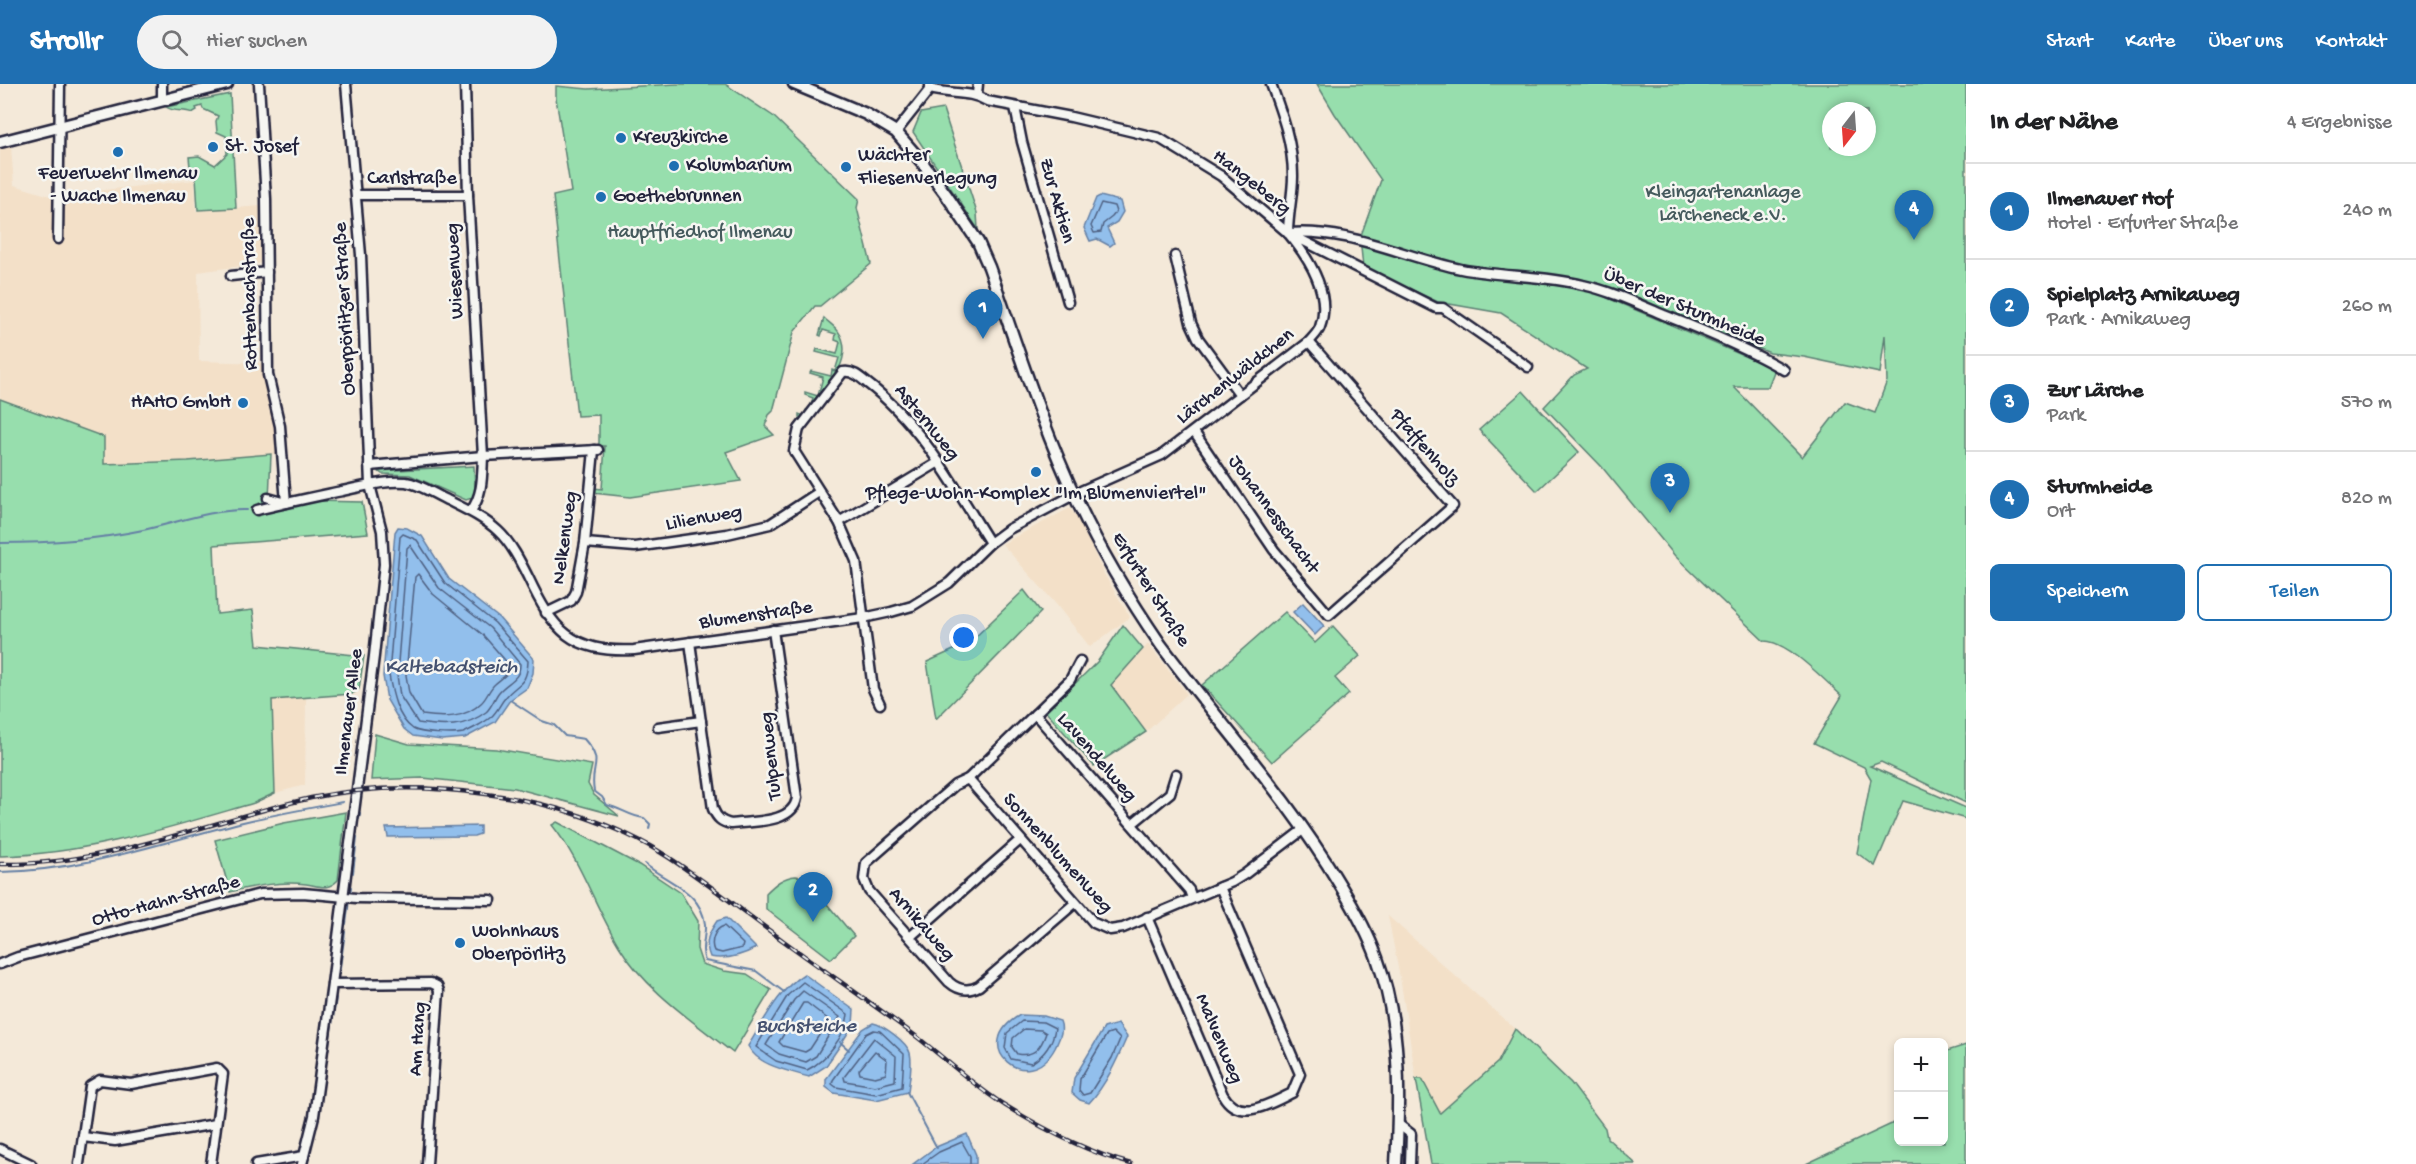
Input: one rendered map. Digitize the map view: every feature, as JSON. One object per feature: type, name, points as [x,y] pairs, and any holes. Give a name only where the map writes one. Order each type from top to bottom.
[{"type":"main road","points":[[0,142],[227,84]]},
{"type":"main road","name":"Erfurter Straße","points":[[794,84],[866,114],[896,132],[921,161],[978,242],[1060,462],[1112,566],[1145,623],[1304,829],[1352,904],[1377,956],[1394,1025],[1398,1054],[1396,1164]]},
{"type":"street","points":[[58,239],[60,84]]},
{"type":"street","points":[[162,84],[162,101]]},
{"type":"street","name":"Rottenbachstraße","points":[[260,84],[266,200],[268,375],[280,426],[286,503]]},
{"type":"street","name":"Oberpörlitzer Straße","points":[[346,84],[361,255],[370,485],[382,531]]},
{"type":"street","name":"Wiesenweg","points":[[465,84],[468,195],[483,456]]},
{"type":"street","points":[[977,94],[978,84]]},
{"type":"street","points":[[1272,84],[1286,127],[1291,153],[1293,174],[1288,233]]},
{"type":"street","points":[[896,132],[930,87]]},
{"type":"street","name":"Hangeberg","points":[[930,87],[942,93],[977,94],[987,101],[1071,117],[1159,138],[1221,176],[1288,233],[1436,308],[1443,308],[1528,366]]},
{"type":"street","name":"Zur Aktien","points":[[1015,107],[1022,142],[1068,303]]},
{"type":"street","name":"Carlstraße","points":[[357,195],[468,195]]},
{"type":"street","name":"Über der Sturmheide","points":[[1288,233],[1316,231],[1357,239],[1460,268],[1527,275],[1609,292],[1719,337],[1784,370]]},
{"type":"street","name":"Lärchenwäldchen","points":[[1075,495],[1162,456],[1309,342],[1320,329],[1324,303],[1304,252],[1288,233]]},
{"type":"street","points":[[1175,256],[1191,323],[1198,338],[1240,395]]},
{"type":"street","points":[[231,276],[267,272]]},
{"type":"street","name":"Pfaffenholz","points":[[1309,342],[1453,506],[1329,615]]},
{"type":"street","name":"Asternweg","points":[[819,492],[794,451],[799,429],[839,376],[847,371],[855,374],[889,400],[939,462],[990,543]]},
{"type":"street","name":"Johannesschacht","points":[[1194,432],[1274,550],[1329,615]]},
{"type":"street","name":"Nelkenweg","points":[[483,456],[596,450],[585,543],[575,596],[571,601],[546,613]]},
{"type":"street","points":[[369,466],[483,456],[482,487],[478,502],[471,511]]},
{"type":"street","points":[[839,522],[939,462]]},
{"type":"street","name":"Blumenstraße","points":[[370,485],[408,482],[471,511],[498,531],[509,545],[554,625],[581,643],[615,651],[863,618],[891,612],[932,596],[968,566],[990,543],[1031,516],[1075,495]]},
{"type":"street","points":[[257,510],[370,485]]},
{"type":"street","points":[[819,492],[839,522],[856,561],[873,689],[880,704]]},
{"type":"street","name":"Lilienweg","points":[[585,543],[635,547],[727,534],[770,524],[819,492]]},
{"type":"street","points":[[268,498],[286,503]]},
{"type":"street","name":"Ilmenauer Allee","points":[[303,1160],[314,1116],[382,593],[384,564],[382,531]]},
{"type":"street","name":"Tulpenweg","points":[[690,642],[713,809],[720,819],[731,824],[782,817],[792,811],[797,798],[773,630]]},
{"type":"street","points":[[968,779],[1070,680],[1080,661]]},
{"type":"street","name":"Lavendelweg","points":[[1035,714],[1189,890],[1192,898]]},
{"type":"street","points":[[658,727],[701,721]]},
{"type":"street","name":"Lavendelweg","points":[[1132,824],[1170,793],[1176,774]]},
{"type":"street","name":"Sonnenblumenweg","points":[[968,779],[1075,903],[1094,923],[1104,929],[1117,930],[1220,887],[1245,874],[1304,829]]},
{"type":"street","name":"Arnikaweg","points":[[968,779],[955,785],[866,863],[864,879],[869,891],[955,987],[972,990],[1075,903]]},
{"type":"street","points":[[910,937],[1020,840]]},
{"type":"street","name":"Malvenweg","points":[[1147,917],[1223,1095],[1233,1107],[1248,1112],[1292,1093],[1300,1074],[1220,887]]},
{"type":"street","name":"Otto-Hahn-Straße","points":[[0,964],[18,957],[260,894],[303,893],[343,897]]},
{"type":"street","points":[[343,897],[491,900]]},
{"type":"street","name":"Am Hang","points":[[332,984],[431,983],[437,986],[439,991],[427,1164]]},
{"type":"street","points":[[79,1164],[90,1086],[94,1083],[100,1080],[131,1084],[217,1068],[223,1074],[211,1164]]},
{"type":"street","points":[[83,1137],[115,1141],[216,1124]]},
{"type":"street","points":[[1398,1124],[1411,1134],[1410,1164]]},
{"type":"street","points":[[0,1149],[31,1164]]},
{"type":"street","points":[[256,1164],[303,1160]]},
{"type":"shaded area","points":[[11,146],[14,185],[50,196],[195,180],[196,211],[261,206],[263,263],[198,272],[199,361],[264,363],[276,429],[277,454],[188,461],[103,464],[104,437],[0,399],[0,149]]},
{"type":"shaded area","points":[[1070,508],[1079,520],[1104,574],[1130,617],[1090,647],[1055,603],[1002,544]]},
{"type":"shaded area","points":[[1148,644],[1187,694],[1146,732],[1111,685]]},
{"type":"shaded area","points":[[306,698],[305,785],[275,793],[272,699]]},
{"type":"shaded area","points":[[1388,916],[1515,1029],[1498,1062],[1440,1113],[1422,1080],[1416,1079]]},
{"type":"green space","name":"Hauptfriedhof Ilmenau","points":[[725,84],[773,116],[859,199],[857,208],[871,264],[820,306],[815,306],[794,332],[773,411],[765,426],[774,435],[726,452],[741,481],[630,497],[593,493],[594,488],[602,489],[605,446],[599,446],[599,415],[577,416],[553,196],[571,192],[556,86],[588,89]]},
{"type":"green space","name":"Kleingartenanlage Lärcheneck e.V.","points":[[1317,84],[1966,84],[1966,803],[1881,762],[1870,766],[1966,808],[1966,819],[1903,801],[1875,866],[1857,853],[1871,779],[1864,767],[1814,743],[1842,696],[1794,654],[1784,647],[1764,641],[1675,556],[1602,467],[1544,407],[1574,375],[1587,369],[1501,313],[1438,302],[1363,267],[1360,238],[1381,180]],"holes":[[[1600,284],[1770,353],[1804,357],[1880,373],[1885,335],[1887,381],[1875,413],[1845,402],[1802,457],[1734,387],[1768,387],[1775,369],[1605,297]]]},
{"type":"green space","points":[[230,94],[236,208],[198,210],[196,177],[191,177],[189,157],[199,156],[215,165],[227,154],[226,136],[217,132],[218,116],[203,109],[202,106],[196,108],[197,110],[192,113],[166,107]]},
{"type":"green space","points":[[943,109],[977,213],[978,229],[913,132],[921,113]]},
{"type":"green space","points":[[824,318],[838,331],[843,342],[844,354],[827,389],[803,418],[799,417],[799,414],[804,416],[813,398],[805,395],[805,392],[818,396],[823,377],[810,373],[811,371],[831,376],[839,358],[816,352],[817,349],[837,354],[840,342],[835,340],[836,334],[823,330],[821,336],[819,335]]},
{"type":"green space","points":[[1523,391],[1579,452],[1537,491],[1479,430]]},
{"type":"green space","points":[[0,399],[104,437],[104,464],[188,461],[271,454],[269,500],[362,502],[368,533],[214,545],[217,614],[253,610],[257,645],[364,656],[359,689],[352,694],[272,700],[275,793],[254,803],[129,838],[65,850],[0,856]]},
{"type":"green space","points":[[474,466],[475,491],[472,498],[466,500],[410,475],[382,474],[378,471]]},
{"type":"green space","points":[[1024,590],[1041,612],[936,719],[927,662],[969,643]]},
{"type":"green space","points":[[1285,612],[1315,643],[1333,626],[1360,656],[1335,678],[1349,694],[1272,762],[1202,685]]},
{"type":"green space","points":[[1123,625],[1143,649],[1111,685],[1146,732],[1094,766],[1046,712],[1098,661]]},
{"type":"green space","points":[[375,734],[409,744],[496,749],[592,765],[588,784],[594,795],[619,816],[515,788],[423,778],[371,780]]},
{"type":"green space","points":[[346,812],[338,880],[331,886],[277,884],[230,892],[215,840],[284,823]]},
{"type":"green space","points":[[557,822],[639,865],[681,893],[698,921],[697,949],[702,964],[724,971],[747,974],[771,990],[733,1053],[656,991],[630,962],[610,931],[580,869],[552,825]]},
{"type":"green space","points":[[796,876],[805,878],[854,936],[831,959],[766,909],[766,893],[787,878]]},
{"type":"green space","points":[[1515,1029],[1571,1083],[1605,1128],[1607,1138],[1636,1164],[1431,1164],[1416,1079],[1422,1079],[1440,1113],[1498,1062]]},
{"type":"green space","points":[[1966,1045],[1966,1164],[1806,1164],[1894,1123],[1894,1146],[1948,1146],[1948,1051]]},
{"type":"water","points":[[1100,196],[1120,201],[1123,212],[1117,222],[1107,228],[1114,243],[1110,246],[1097,239],[1090,241],[1084,228],[1096,198]]},
{"type":"water","name":"Kaltebadsteich","points":[[398,527],[407,528],[422,536],[449,579],[499,618],[534,659],[533,673],[527,688],[510,700],[495,722],[465,738],[442,740],[413,736],[404,729],[387,700],[383,676],[395,532]]},
{"type":"water","points":[[1303,603],[1324,626],[1315,635],[1293,612]]},
{"type":"water","points":[[480,826],[480,834],[474,836],[388,837],[386,828]]},
{"type":"water","points":[[726,918],[756,948],[733,957],[710,957],[707,947],[709,934],[717,921]]},
{"type":"water","name":"Buchsteiche","points":[[804,974],[854,1010],[853,1025],[841,1044],[826,1066],[809,1077],[766,1063],[748,1046],[779,997]]},
{"type":"water","points":[[1020,1015],[1044,1016],[1060,1021],[1061,1025],[1055,1048],[1044,1062],[1031,1068],[1018,1068],[1007,1062],[1000,1052],[999,1040],[1005,1027]]},
{"type":"water","points":[[873,1023],[894,1035],[908,1049],[911,1062],[908,1092],[876,1100],[834,1093],[826,1087],[826,1079],[863,1029]]},
{"type":"water","points":[[1118,1024],[1127,1037],[1115,1063],[1101,1088],[1089,1103],[1080,1100],[1072,1093],[1074,1078],[1104,1028]]},
{"type":"water","points":[[967,1134],[976,1155],[976,1164],[913,1164],[936,1147]]},
{"type":"waterway","points":[[0,543],[89,539],[143,530],[207,514],[247,510]]},
{"type":"waterway","points":[[510,700],[542,721],[554,725],[565,736],[584,739],[591,747],[596,760],[594,791],[607,805],[644,818],[650,824],[649,829]]},
{"type":"waterway","points":[[0,872],[62,867],[92,861],[243,822],[343,802]]},
{"type":"waterway","points":[[359,819],[360,813]]},
{"type":"waterway","points":[[353,873],[357,838]]},
{"type":"waterway","points":[[645,864],[682,889],[697,903],[705,924],[703,952],[705,961],[756,971],[784,992]]},
{"type":"waterway","points":[[350,894],[351,887]]},
{"type":"waterway","points":[[346,924],[349,900]]},
{"type":"waterway","points":[[339,974],[345,932]]},
{"type":"waterway","points":[[324,1077],[336,998]]},
{"type":"waterway","points":[[840,1042],[849,1050]]},
{"type":"waterway","points":[[907,1092],[937,1148]]},
{"type":"waterway","points":[[307,1164],[313,1138]]},
{"type":"railway","points":[[0,864],[40,863],[119,850],[311,798],[354,791],[398,788],[464,791],[509,797],[557,808],[604,824],[668,857],[917,1037],[995,1099],[1067,1140],[1131,1164]]},
{"type":"place","name":"Kreuzkirche","points":[[621,138]]},
{"type":"place","name":"St. Josef","points":[[213,147]]},
{"type":"place","name":"Feuerwehr Ilmenau - Wache Ilmenau","points":[[118,152]]},
{"type":"place","name":"Kolumbarium","points":[[674,166]]},
{"type":"place","name":"Wächter Fliesenverlegung","points":[[846,167]]},
{"type":"place","name":"Goethebrunnen","points":[[601,197]]},
{"type":"place","name":"Sturmheide","points":[[1914,240]]},
{"type":"place","name":"Ilmenauer Hof","points":[[983,339]]},
{"type":"place","name":"HAHO GmbH","points":[[243,403]]},
{"type":"place","name":"Pflege-Wohn-Komplex \"Im Blumenviertel\"","points":[[1036,472]]},
{"type":"place","name":"Zur Lärche","points":[[1670,513]]},
{"type":"place","name":"Spielplatz Arnikaweg","points":[[813,922]]},
{"type":"place","name":"Wohnhaus Oberpörlitz","points":[[460,943]]}]
